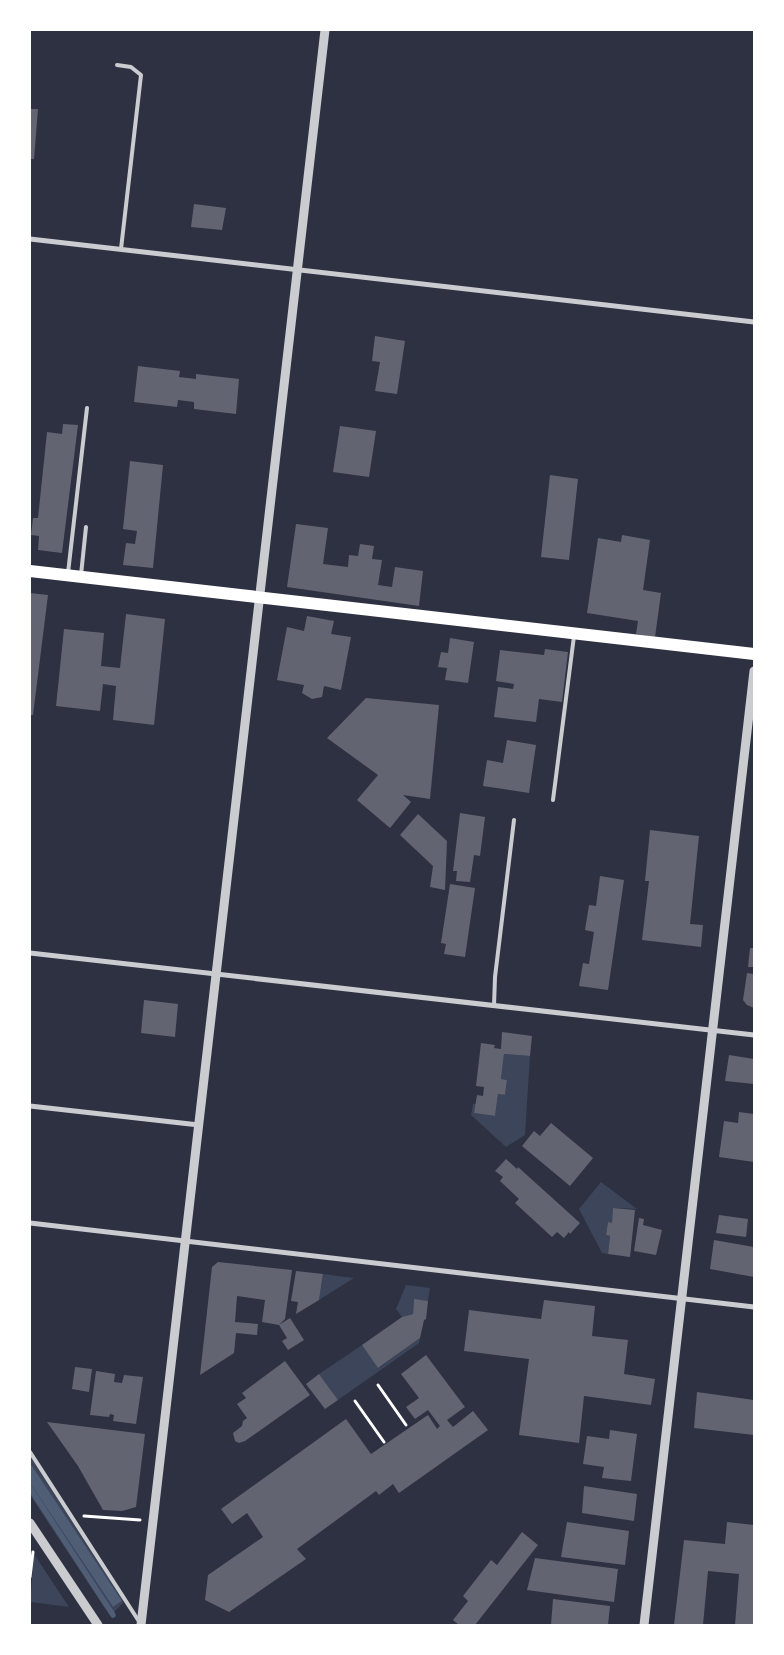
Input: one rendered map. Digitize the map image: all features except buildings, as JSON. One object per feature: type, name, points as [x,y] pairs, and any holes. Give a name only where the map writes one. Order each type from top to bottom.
[{"type":"main road","points":[[30,571],[754,654]]},
{"type":"street","points":[[141,1625],[325,30]]},
{"type":"street","points":[[30,239],[754,322]]},
{"type":"street","points":[[644,1625],[754,671]]},
{"type":"street","points":[[30,953],[754,1035]]},
{"type":"street","points":[[30,1106],[199,1125]]},
{"type":"street","points":[[30,1223],[754,1307]]},
{"type":"street","points":[[30,1522],[98,1625]]},
{"type":"lane","points":[[117,65],[131,67],[140,75],[121,249]]},
{"type":"lane","points":[[74,576],[87,408]]},
{"type":"lane","points":[[74,576],[86,527]]},
{"type":"lane","points":[[553,800],[574,633]]},
{"type":"lane","points":[[494,1006],[495,977],[514,820]]},
{"type":"lane","points":[[30,1452],[141,1625]]},
{"type":"path","points":[[378,1385],[406,1425]]},
{"type":"path","points":[[355,1401],[384,1442]]},
{"type":"path","points":[[70,1515],[153,1522]]},
{"type":"shaded area","points":[[504,1054],[530,1056],[525,1135],[506,1147],[471,1115],[473,1104],[476,1104],[474,1113],[495,1116],[498,1094],[505,1095],[507,1080],[501,1079]]},
{"type":"shaded area","points":[[601,1182],[637,1209],[614,1208],[612,1223],[608,1223],[606,1235],[610,1236],[608,1254],[602,1253],[579,1209]]},
{"type":"shaded area","points":[[323,1274],[354,1278],[319,1300]]},
{"type":"shaded area","points":[[406,1285],[430,1288],[428,1301],[414,1300],[413,1314],[402,1317],[396,1309]]},
{"type":"shaded area","points":[[420,1338],[419,1343],[338,1400],[319,1374],[362,1345],[379,1368]]},
{"type":"shaded area","points":[[30,1452],[121,1590],[123,1603],[114,1612],[110,1612],[104,1607],[30,1495],[30,1483],[113,1607],[121,1602],[30,1463]]},
{"type":"shaded area","points":[[30,1463],[122,1601],[113,1607],[30,1483]]},
{"type":"shaded area","points":[[34,1554],[69,1607],[30,1602]]},
{"type":"waterway","points":[[30,1488],[113,1615]]}]
